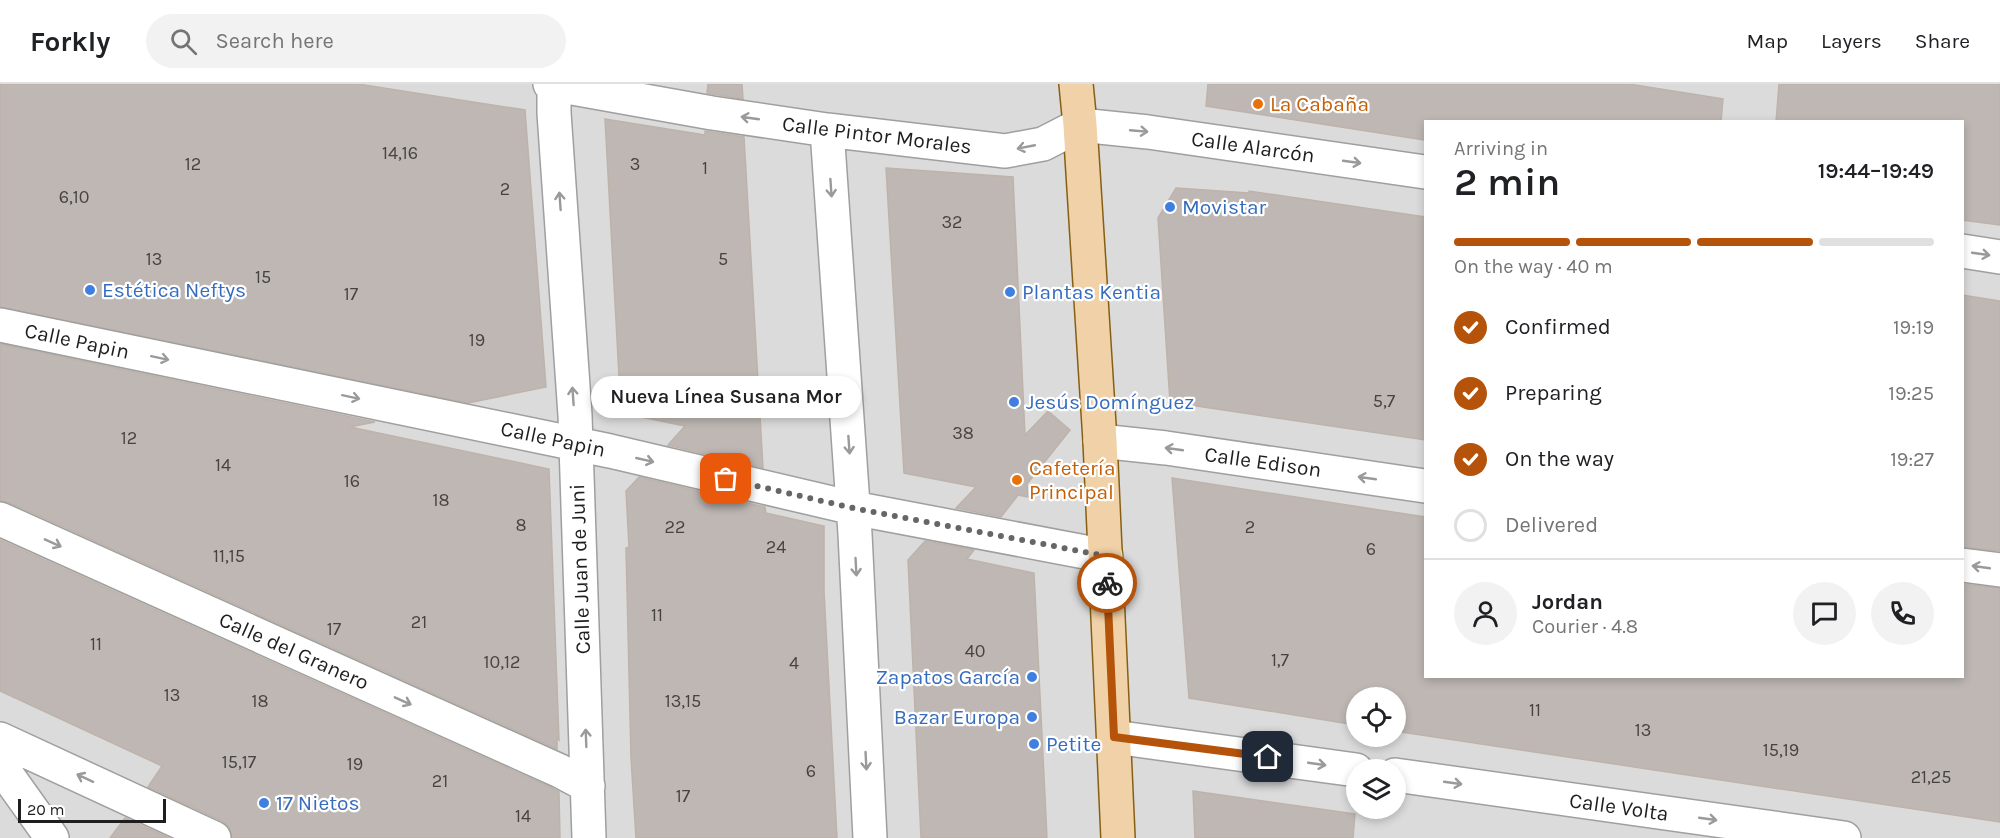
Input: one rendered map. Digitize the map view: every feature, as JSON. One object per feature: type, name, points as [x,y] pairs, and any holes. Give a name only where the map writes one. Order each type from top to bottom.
[{"type":"main road","points":[[1076,84],[1100,441],[1118,838]]},
{"type":"street","name":"Calle Pintor Morales","points":[[552,84],[668,95],[827,130],[1005,151],[1043,144],[1080,126]]},
{"type":"street","name":"Calle Juan de Juni","points":[[552,84],[576,445],[589,838]]},
{"type":"street","name":"Calle Alarcón","points":[[1080,126],[1148,132],[1424,172]]},
{"type":"street","points":[[827,130],[853,508],[870,838]]},
{"type":"street","points":[[1964,251],[2000,257]]},
{"type":"street","name":"Calle Papin","points":[[0,325],[576,445],[853,508],[1106,556]]},
{"type":"street","name":"Calle Edison","points":[[1100,441],[1166,448],[1424,486]]},
{"type":"street","name":"Calle del Granero","points":[[0,519],[560,771],[588,786]]},
{"type":"street","points":[[1964,565],[2000,570]]},
{"type":"street","points":[[1114,737],[1346,769]]},
{"type":"street","points":[[0,739],[214,838]]},
{"type":"street","points":[[0,765],[52,838]]},
{"type":"street","name":"Calle Volta","points":[[1406,777],[1844,838]]},
{"type":"shaded area","points":[[0,84],[2000,84],[2000,838],[0,838]]},
{"type":"building","points":[[0,84],[358,84],[525,110],[546,387],[468,403],[0,307]]},
{"type":"building","points":[[708,84],[742,84],[743,99],[707,93]]},
{"type":"building","points":[[1208,84],[1629,84],[1723,99],[1721,120],[1424,120],[1424,140],[1206,106]]},
{"type":"building","points":[[1779,84],[2000,84],[2000,225],[1964,220],[1964,120],[1776,120]]},
{"type":"building","points":[[605,119],[705,135],[705,131],[744,137],[763,468],[668,445],[685,426],[621,413]]},
{"type":"building","points":[[886,168],[1013,177],[1025,435],[1048,411],[1070,430],[1027,484],[1028,497],[1018,495],[1001,517],[956,508],[976,487],[904,473]]},
{"type":"building","points":[[1176,188],[1249,193],[1249,191],[1424,217],[1424,440],[1170,402],[1158,218]]},
{"type":"building","points":[[1964,295],[2000,301],[2000,551],[1964,547]]},
{"type":"building","points":[[0,344],[375,422],[350,427],[549,469],[559,740],[557,738],[557,749],[8,502],[0,501]]},
{"type":"building","points":[[639,477],[765,507],[766,513],[824,526],[824,591],[837,838],[636,838],[631,758],[626,548],[629,547],[626,491]]},
{"type":"building","points":[[1172,478],[1424,517],[1424,678],[1964,678],[1964,584],[2000,588],[2000,822],[1406,733],[1406,687],[1346,687],[1346,723],[1189,698]]},
{"type":"building","points":[[0,540],[552,788],[559,792],[560,838],[232,838],[230,828],[222,821],[148,787],[162,766],[0,691]]},
{"type":"building","points":[[925,541],[974,550],[967,559],[1034,573],[1047,838],[921,838],[908,560]]},
{"type":"building","points":[[1193,791],[1346,813],[1346,819],[1355,819],[1353,838],[1195,838]]},
{"type":"building","points":[[125,818],[169,838],[110,838]]},
{"type":"way so far","points":[[726,479],[853,508],[1106,556],[1107,583]]},
{"type":"place","name":"La Cabaña","points":[[1258,104]]},
{"type":"place","name":"Movistar","points":[[1170,207]]},
{"type":"place","name":"Estética Neftys","points":[[90,290]]},
{"type":"place","name":"Plantas Kentia","points":[[1010,292]]},
{"type":"place","name":"Jesús Domínguez","points":[[1014,402]]},
{"type":"place","name":"Nueva Línea Susana Mor","points":[[726,479]]},
{"type":"place","name":"Cafetería Principal","points":[[1017,480]]},
{"type":"place","name":"Zapatos García","points":[[1032,677]]},
{"type":"place","name":"Bazar Europa","points":[[1032,717]]},
{"type":"place","name":"Petite","points":[[1034,744]]},
{"type":"place","name":"17 Nietos","points":[[264,803]]},
{"type":"route","points":[[1107,583],[1114,737],[1268,757]]}]
